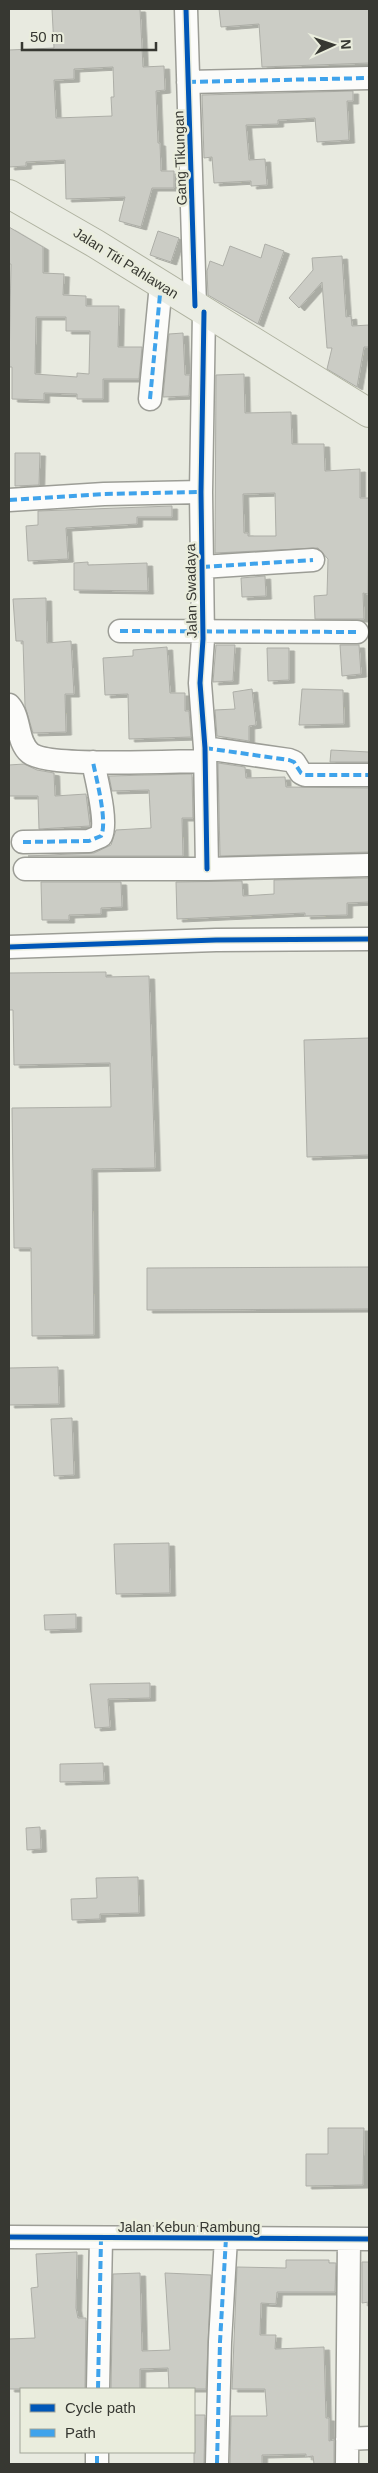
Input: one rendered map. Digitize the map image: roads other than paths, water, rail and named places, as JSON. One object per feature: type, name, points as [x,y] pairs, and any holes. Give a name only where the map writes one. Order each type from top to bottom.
[{"type":"main road","name":"Jalan Titi Pahlawan","points":[[9,194],[96,244],[369,413]]},
{"type":"street","name":"Gang Tikungan","points":[[186,9],[200,309]]},
{"type":"street","points":[[188,82],[369,78]]},
{"type":"street","points":[[150,399],[161,284]]},
{"type":"street","name":"Jalan Swadaya","points":[[200,309],[203,630],[200,683],[205,755],[206,869]]},
{"type":"street","points":[[9,500],[104,494],[201,492]]},
{"type":"street","points":[[202,567],[314,560]]},
{"type":"street","points":[[120,631],[357,632]]},
{"type":"street","points":[[9,705],[13,712],[22,743],[31,754],[43,759],[93,762],[205,755],[289,760],[294,762],[301,773],[305,775],[369,776]]},
{"type":"street","points":[[23,842],[89,841],[101,836],[102,821],[93,762]]},
{"type":"street","points":[[26,869],[206,869],[369,866]]},
{"type":"street","points":[[9,947],[216,940],[369,939]]},
{"type":"street","name":"Jalan Kebun Rambung","points":[[9,2237],[359,2239]]},
{"type":"street","points":[[217,2463],[220,2342],[226,2238]]},
{"type":"street","points":[[98,2388],[100,2239]]},
{"type":"street","points":[[347,2464],[359,2239]]},
{"type":"street","points":[[347,2439],[369,2438]]}]
